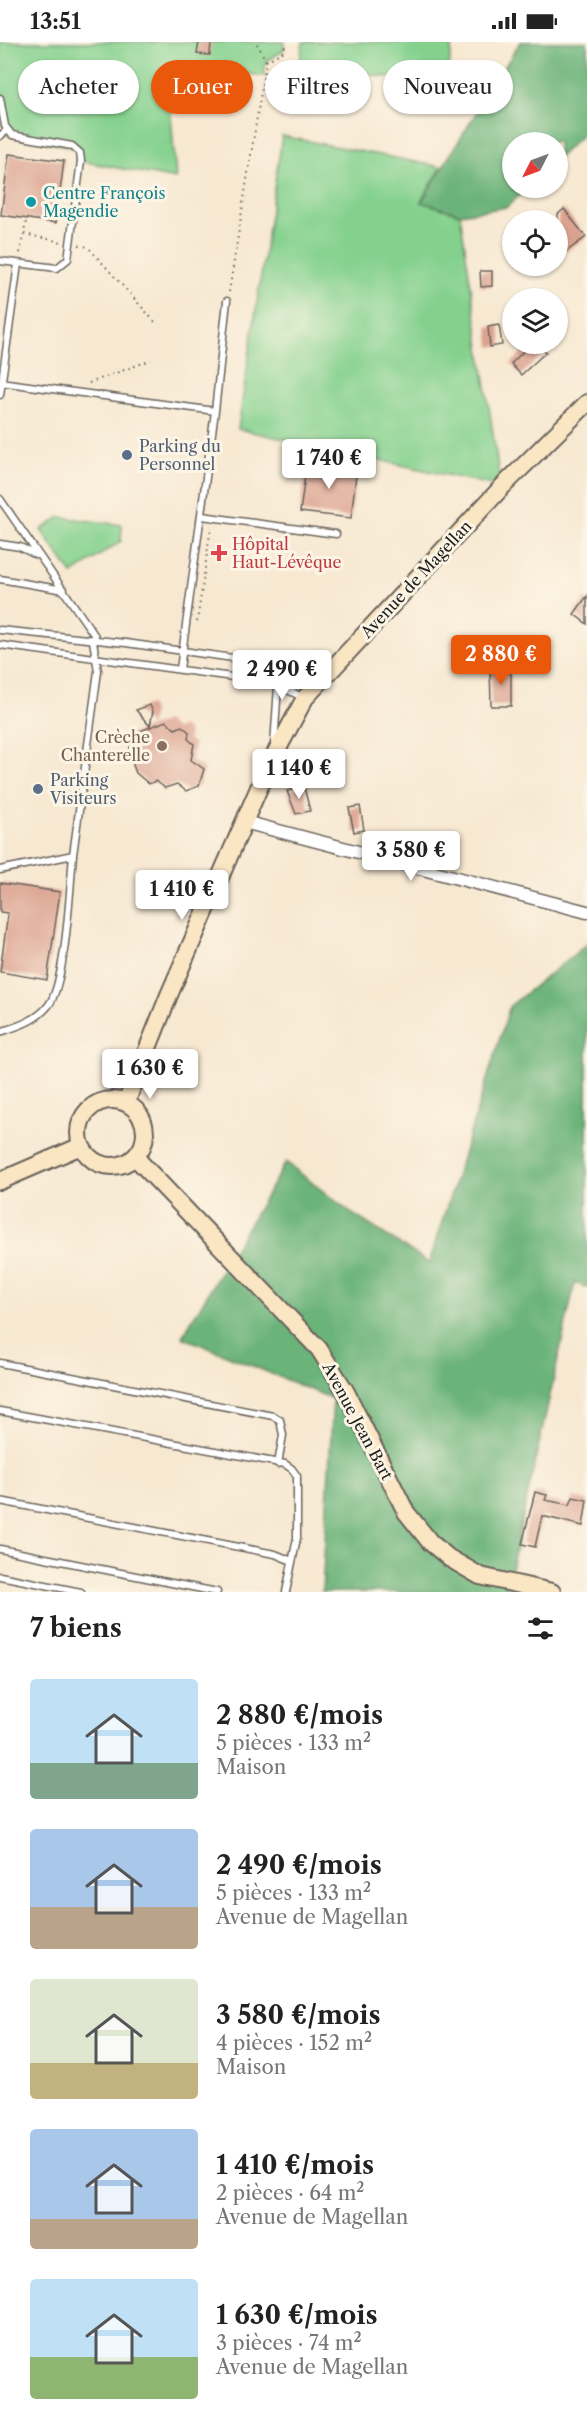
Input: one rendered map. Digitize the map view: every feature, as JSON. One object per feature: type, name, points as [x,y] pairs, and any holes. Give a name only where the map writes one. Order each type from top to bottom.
[{"type":"street","name":"Avenue de Magellan","points":[[126,1103],[169,995],[244,822],[274,755],[305,698],[327,671],[503,486],[587,403]]},
{"type":"street","points":[[244,822],[587,912]]},
{"type":"street","points":[[115,1100],[126,1103],[141,1118],[145,1128],[141,1149],[135,1157],[116,1166],[105,1166],[95,1162],[81,1146],[80,1123],[93,1105],[115,1100]]},
{"type":"street","points":[[0,1181],[81,1146]]},
{"type":"street","name":"Avenue Jean Bart","points":[[135,1157],[319,1349],[346,1392],[406,1512],[430,1542],[449,1558],[480,1576],[552,1592]]},
{"type":"lane","points":[[0,98],[7,130],[16,137],[72,146],[78,149],[81,161],[68,259],[57,268],[0,261]]},
{"type":"lane","points":[[0,136],[7,130]]},
{"type":"lane","points":[[0,395],[18,264]]},
{"type":"lane","points":[[180,669],[202,516],[227,301]]},
{"type":"lane","points":[[1,382],[215,411]]},
{"type":"lane","points":[[0,499],[95,636],[93,641],[98,671],[73,855],[60,973],[51,1004],[32,1020],[0,1032]]},
{"type":"lane","points":[[202,516],[336,534]]},
{"type":"lane","points":[[0,544],[29,547],[28,540]]},
{"type":"lane","points":[[20,547],[31,551],[45,563]]},
{"type":"lane","points":[[0,579],[64,590]]},
{"type":"lane","points":[[0,630],[183,651],[327,671]]},
{"type":"lane","points":[[0,645],[269,682],[305,698]]},
{"type":"lane","points":[[274,755],[278,686]]},
{"type":"lane","points":[[0,870],[73,855]]},
{"type":"lane","points":[[0,1363],[273,1416],[280,1420],[283,1435],[278,1464]]},
{"type":"lane","points":[[0,1411],[278,1464],[292,1469],[297,1476],[297,1538],[286,1592]]},
{"type":"lane","points":[[0,1501],[275,1554],[292,1562]]},
{"type":"lane","points":[[0,1549],[217,1592]]},
{"type":"lane","points":[[0,1576],[81,1592]]},
{"type":"path","points":[[256,42],[265,60]]},
{"type":"path","points":[[268,60],[284,51],[285,42]]},
{"type":"path","points":[[227,301],[265,67]]},
{"type":"path","points":[[18,264],[26,222]]},
{"type":"path","points":[[24,234],[88,247],[156,323]]},
{"type":"path","points":[[68,391],[151,360]]},
{"type":"path","points":[[197,622],[212,518]]},
{"type":"green space","points":[[0,42],[285,42],[283,51],[265,60],[264,76],[253,75],[253,60],[151,60],[151,114],[171,114],[176,179],[81,161],[78,149],[8,132],[0,98]]},
{"type":"green space","points":[[303,42],[452,42],[450,60],[383,60],[383,76],[371,75],[371,60],[301,60]]},
{"type":"green space","points":[[520,42],[587,42],[587,130],[568,148],[568,132],[502,132],[502,198],[516,198],[507,207],[460,214],[421,202],[475,114],[513,114],[513,60],[509,60]]},
{"type":"green space","points":[[282,136],[442,167],[421,201],[460,214],[501,487],[238,429]]},
{"type":"green space","points":[[60,517],[122,525],[121,541],[72,574],[41,530]]},
{"type":"green space","points":[[587,944],[587,1288],[575,1283],[506,1592],[322,1592],[333,1399],[182,1337],[286,1162],[351,1213],[429,1263],[510,1006]]},
{"type":"building","points":[[199,42],[211,42],[210,55],[197,54]]},
{"type":"building","name":"Centre François Magendie","points":[[9,154],[64,161],[56,223],[1,215]]},
{"type":"building","points":[[568,214],[586,237],[568,250]]},
{"type":"building","points":[[480,271],[492,271],[492,286],[481,287]]},
{"type":"building","points":[[499,325],[502,345],[490,347],[488,327]]},
{"type":"building","points":[[520,354],[544,354],[521,375],[511,364]]},
{"type":"building","points":[[307,461],[357,467],[351,518],[300,512]]},
{"type":"building","points":[[587,596],[587,624],[574,614]]},
{"type":"building","points":[[490,667],[511,667],[511,706],[491,706]]},
{"type":"building","points":[[150,705],[153,711],[150,726],[136,710]]},
{"type":"building","name":"Crèche Chanterelle","points":[[166,721],[175,729],[182,726],[189,732],[188,739],[194,744],[191,760],[204,769],[199,786],[186,791],[177,784],[165,788],[156,781],[149,784],[136,773],[129,754],[132,734]]},
{"type":"building","points":[[304,787],[310,811],[296,814],[287,791]]},
{"type":"building","points":[[360,806],[364,830],[354,832],[349,808]]},
{"type":"building","points":[[0,883],[60,892],[47,980],[0,972],[8,913],[0,912]]},
{"type":"building","points":[[535,1492],[547,1495],[545,1500],[570,1505],[573,1497],[587,1500],[583,1526],[542,1516],[535,1547],[522,1544]]},
{"type":"place","name":"Centre François Magendie","points":[[31,202]]},
{"type":"place","name":"Parking du Personnel","points":[[127,455]]},
{"type":"place","name":"Hôpital Haut-Lévêque","points":[[219,553]]},
{"type":"place","name":"Crèche Chanterelle","points":[[162,746]]},
{"type":"place","name":"Parking Visiteurs","points":[[38,789]]}]
